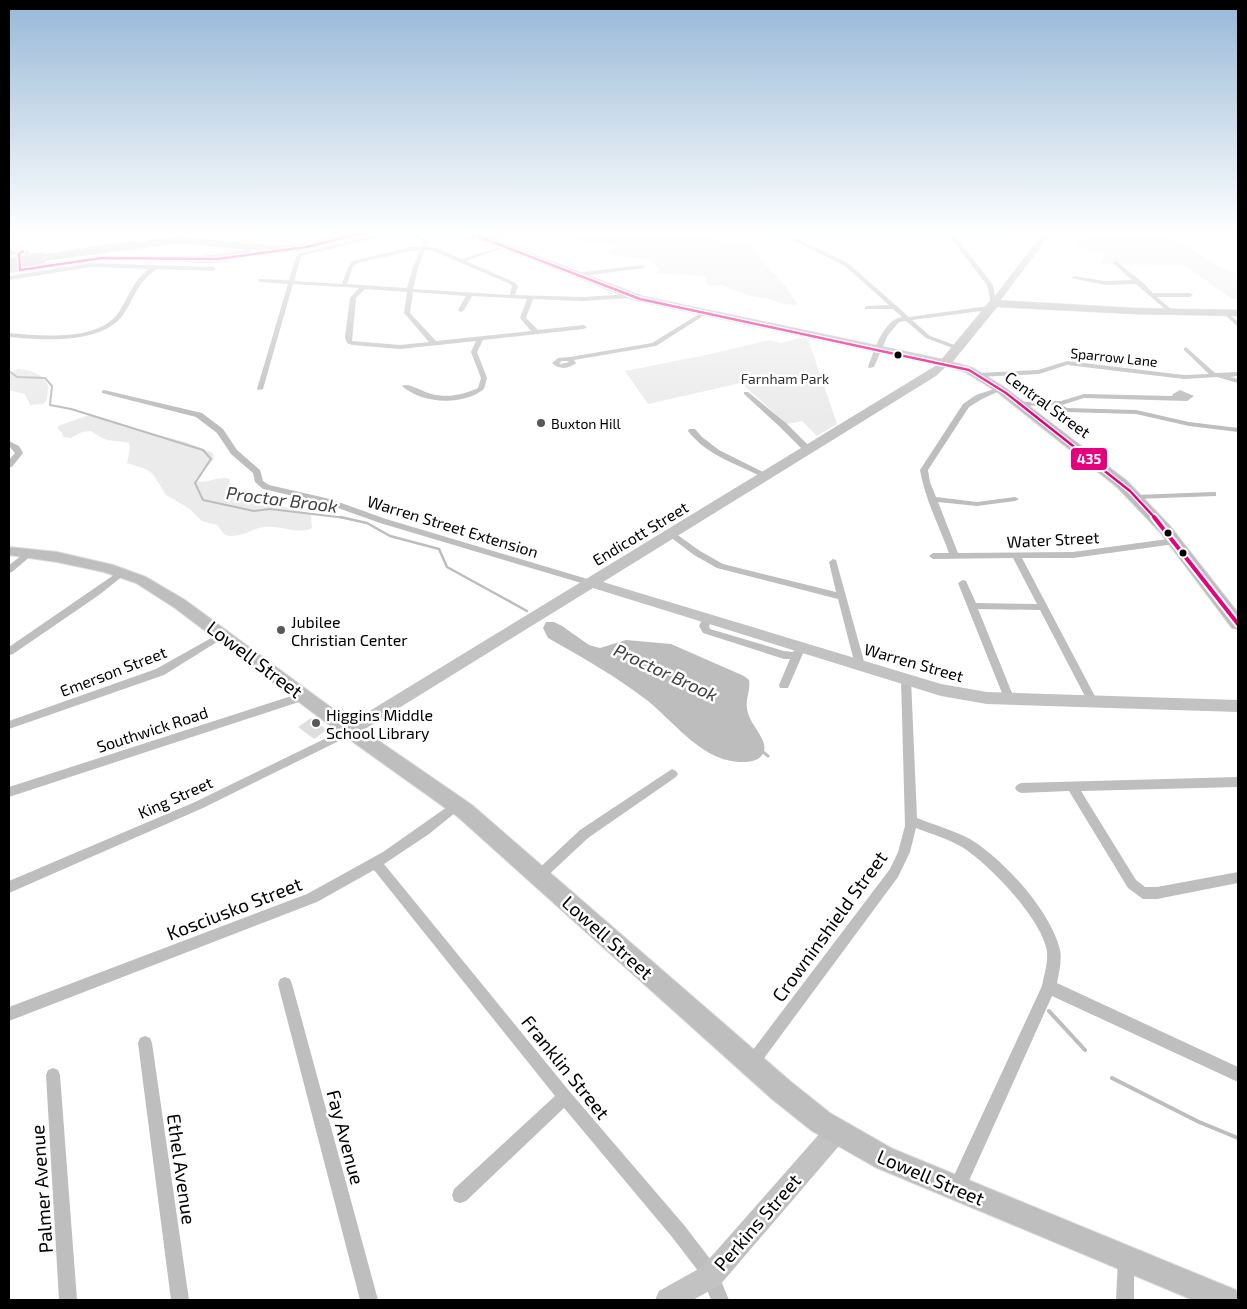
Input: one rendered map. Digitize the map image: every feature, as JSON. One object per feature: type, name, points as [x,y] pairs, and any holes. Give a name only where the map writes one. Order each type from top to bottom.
[{"type":"highway","points":[[625,294],[812,337],[945,363],[991,305],[1238,313]]},
{"type":"main road","points":[[957,350],[959,359],[978,375]]},
{"type":"main road","name":"Central Street","points":[[945,363],[978,375],[1000,389],[1094,460],[1136,497],[1175,541],[1238,624]]},
{"type":"main road","name":"Lowell Street","points":[[19,552],[84,562],[141,580],[165,594],[457,805],[751,1064],[802,1107],[836,1132],[884,1158],[1226,1300]]},
{"type":"street","points":[[9,336],[55,336],[88,333],[106,327],[117,319],[130,294]]},
{"type":"street","points":[[260,389],[287,294]]},
{"type":"street","points":[[357,294],[353,298],[348,337],[351,343],[390,347],[584,327]]},
{"type":"street","points":[[410,294],[407,313],[434,343]]},
{"type":"street","points":[[461,310],[470,294]]},
{"type":"street","points":[[471,294],[512,297],[603,298],[630,296]]},
{"type":"street","points":[[879,294],[932,340],[957,350]]},
{"type":"street","points":[[990,294],[991,305]]},
{"type":"street","points":[[871,367],[877,351],[892,324],[905,318],[991,305],[999,294]]},
{"type":"street","points":[[1153,295],[1190,295]]},
{"type":"street","points":[[1153,295],[1170,312]]},
{"type":"street","points":[[531,297],[523,318],[536,332]]},
{"type":"street","points":[[867,308],[893,307]]},
{"type":"street","points":[[570,359],[654,345],[704,313]]},
{"type":"street","points":[[1226,313],[1238,325]]},
{"type":"street","points":[[405,386],[417,394],[440,399],[471,394],[481,389],[484,378],[474,352],[481,338]]},
{"type":"street","points":[[1186,349],[1211,372],[1238,382]]},
{"type":"street","name":"Endicott Street","points":[[351,730],[767,476],[945,363]]},
{"type":"street","name":"Sparrow Lane","points":[[978,375],[1039,372],[1067,363],[1177,377],[1219,376]]},
{"type":"street","points":[[1219,376],[1238,374]]},
{"type":"street","points":[[955,556],[923,474],[926,464],[966,406],[1000,389]]},
{"type":"street","name":"Warren Street Extension","points":[[104,392],[199,415],[220,431],[234,452],[257,472],[259,482],[266,487],[327,501],[392,523],[591,583]]},
{"type":"street","points":[[746,393],[783,424],[808,450]]},
{"type":"street","points":[[1020,404],[1055,403],[1084,396],[1178,397]]},
{"type":"street","points":[[1055,403],[1070,411],[1136,412],[1189,424],[1238,430]]},
{"type":"street","points":[[692,431],[696,437],[717,453],[741,461],[767,476]]},
{"type":"street","points":[[9,442],[16,448],[18,453],[9,465]]},
{"type":"street","points":[[1136,497],[1213,494]]},
{"type":"street","points":[[932,499],[978,504],[1015,499]]},
{"type":"street","points":[[672,534],[697,553],[720,566],[842,597]]},
{"type":"street","name":"Water Street","points":[[933,556],[1017,557],[1094,553],[1175,541]]},
{"type":"street","points":[[9,570],[19,552]]},
{"type":"street","points":[[1017,557],[1093,702]]},
{"type":"street","points":[[833,562],[860,665]]},
{"type":"street","points":[[9,652],[90,597],[121,573]]},
{"type":"street","name":"Warren Street","points":[[591,583],[707,618],[798,652],[860,665],[964,695],[1093,702],[1238,706]]},
{"type":"street","points":[[963,583],[1009,698]]},
{"type":"street","points":[[972,606],[1044,607]]},
{"type":"street","name":"Emerson Street","points":[[9,724],[160,672],[222,635]]},
{"type":"street","points":[[784,685],[798,652]]},
{"type":"street","name":"Crowninshield Street","points":[[751,1064],[894,873],[904,852],[910,821],[906,679]]},
{"type":"street","name":"Southwick Road","points":[[9,792],[304,696]]},
{"type":"street","name":"King Street","points":[[9,887],[199,805],[351,730]]},
{"type":"street","points":[[539,876],[584,834],[672,774]]},
{"type":"street","points":[[1021,788],[1238,782]]},
{"type":"street","points":[[1072,787],[1132,884],[1140,891],[1148,894],[1238,877]]},
{"type":"street","name":"Kosciusko Street","points":[[9,1014],[283,911],[335,887],[441,819],[457,805]]},
{"type":"street","points":[[910,821],[972,847],[998,869],[1025,900],[1049,935],[1053,947],[1054,961],[1049,987],[956,1188]]},
{"type":"street","name":"Franklin Street","points":[[375,862],[565,1097],[678,1231],[710,1276],[720,1300]]},
{"type":"street","name":"Fay Avenue","points":[[285,984],[369,1300]]},
{"type":"street","points":[[1049,987],[1238,1075]]},
{"type":"street","name":"Ethel Avenue","points":[[146,1043],[180,1300]]},
{"type":"street","name":"Palmer Avenue","points":[[53,1075],[68,1300]]},
{"type":"street","points":[[460,1196],[565,1097]]},
{"type":"street","name":"Perkins Street","points":[[668,1300],[710,1276],[836,1132]]},
{"type":"street","points":[[1126,1258],[1126,1300]]},
{"type":"green space","points":[[745,294],[791,294],[797,303],[796,305],[783,304],[767,298]]},
{"type":"green space","points":[[1225,294],[1238,294],[1238,299],[1232,299]]},
{"type":"green space","name":"Farnham Park","points":[[800,338],[808,339],[837,424],[817,436],[802,421],[787,424],[741,383],[648,404],[625,371],[769,340],[781,343]]},
{"type":"green space","points":[[18,369],[27,370],[41,376],[47,383],[47,400],[43,404],[30,405],[25,394],[9,390],[9,373]]},
{"type":"green space","points":[[86,416],[94,416],[125,427],[186,442],[213,453],[214,459],[195,480],[203,482],[221,478],[229,479],[234,494],[237,496],[262,498],[284,507],[311,514],[312,528],[301,531],[264,527],[240,535],[225,535],[217,525],[202,521],[190,509],[166,495],[153,474],[146,469],[127,463],[129,443],[106,439],[91,431],[82,432],[71,438],[63,437],[58,426]]},
{"type":"water","points":[[546,622],[554,622],[589,645],[600,648],[626,640],[671,644],[744,676],[749,680],[747,710],[763,742],[764,751],[761,756],[751,761],[737,762],[720,758],[700,747],[636,692],[548,638],[543,628]]},
{"type":"building","points":[[311,718],[327,730],[314,739],[298,727]]},
{"type":"waterway","name":"Proctor Brook","points":[[9,371],[17,377],[45,378],[52,386],[50,405],[71,409],[203,450],[211,459],[195,483],[203,500],[254,511],[270,509],[343,518]]},
{"type":"waterway","name":"Proctor Brook","points":[[343,518],[367,523],[390,536],[439,549],[447,567],[527,611]]},
{"type":"waterway","name":"Proctor Brook","points":[[762,751],[768,756]]},
{"type":"waterway","name":"Proctor Brook","points":[[1049,1011],[1085,1050]]},
{"type":"waterway","name":"Proctor Brook","points":[[1112,1078],[1199,1122],[1238,1138]]},
{"type":"transit line","name":"435","points":[[627,294],[640,299],[969,370],[1006,393],[1130,491],[1165,529],[1238,624]]},
{"type":"place","name":"Buxton Hill","points":[[541,423]]},
{"type":"place","name":"Jubilee Christian Center","points":[[281,630]]},
{"type":"place","name":"Higgins Middle School Library","points":[[316,723]]}]
